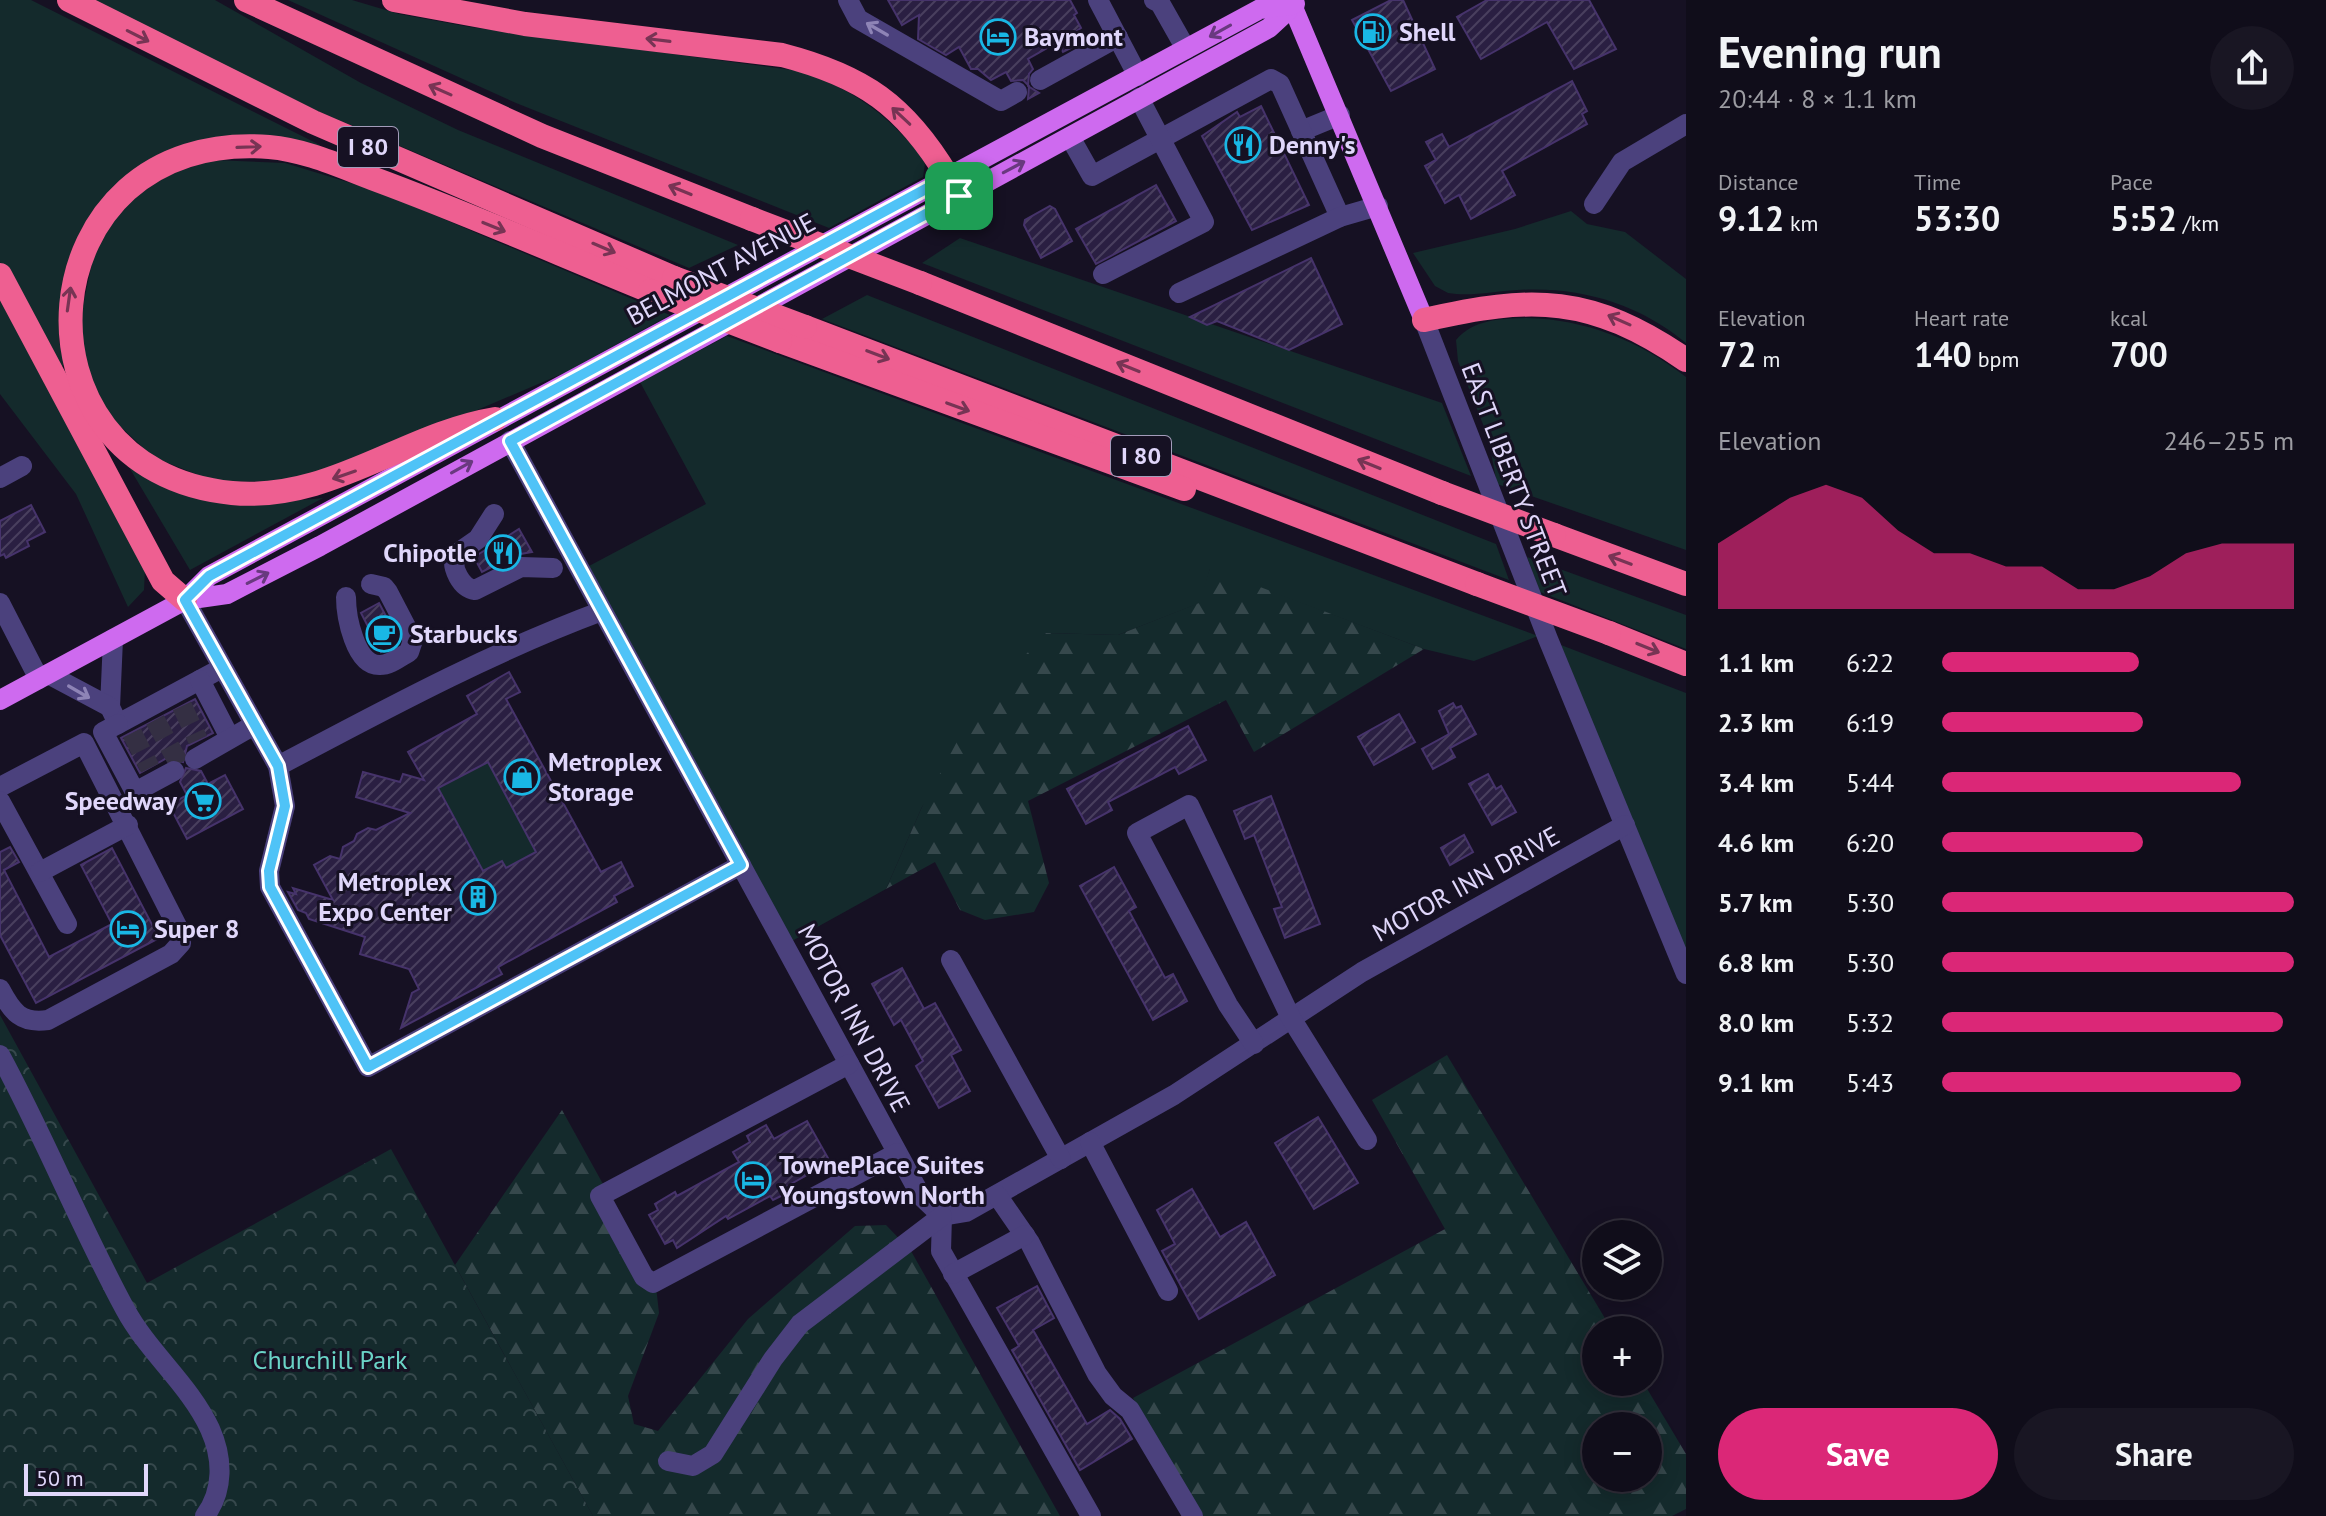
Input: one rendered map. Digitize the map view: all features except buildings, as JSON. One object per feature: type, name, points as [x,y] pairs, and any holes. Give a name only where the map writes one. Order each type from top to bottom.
[{"type":"highway","name":"I 80","points":[[69,0],[313,122],[674,278],[1683,663]]},
{"type":"highway","points":[[246,0],[542,136],[920,283],[1442,493],[1686,584]]},
{"type":"highway","points":[[394,0],[525,24],[782,55],[817,64],[863,85],[893,108],[925,139],[954,187]]},
{"type":"highway","points":[[185,600],[177,573],[90,410],[68,342],[71,285],[85,242],[109,204],[131,184],[154,170],[213,150],[246,146],[296,150],[780,341],[1332,543],[1410,558]]},
{"type":"highway","points":[[0,275],[163,581],[185,600]]},
{"type":"highway","points":[[1424,320],[1493,306],[1535,303],[1570,306],[1609,315],[1650,335],[1686,360]]},
{"type":"highway","points":[[90,410],[119,446],[151,469],[201,488],[233,493],[297,490],[348,475],[458,425],[495,419]]},
{"type":"main road","name":"BELMONT AVENUE","points":[[185,600],[227,594],[510,441],[954,187],[1186,49],[1260,9],[1294,2]]},
{"type":"main road","name":"BELMONT AVENUE","points":[[0,700],[185,600],[209,576],[495,419],[954,187],[1070,137],[1269,28],[1294,2]]},
{"type":"main road","name":"EAST LIBERTY STREET","points":[[1294,2],[1424,320]]},
{"type":"street","points":[[848,0],[858,19],[1001,101],[1017,92]]},
{"type":"street","points":[[1098,0],[1138,76]]},
{"type":"street","points":[[1160,1],[1186,49]]},
{"type":"street","points":[[1040,80],[1118,37]]},
{"type":"street","points":[[1070,137],[1092,176],[1271,79],[1280,84],[1340,217]]},
{"type":"street","points":[[1103,274],[1204,222],[1139,98]]},
{"type":"street","points":[[1301,131],[1340,115]]},
{"type":"street","points":[[1594,204],[1622,162],[1686,124]]},
{"type":"street","points":[[1179,293],[1340,217],[1378,206]]},
{"type":"street","name":"EAST LIBERTY STREET","points":[[1424,320],[1514,555],[1686,974]]},
{"type":"street","name":"MOTOR INN DRIVE","points":[[510,441],[897,1153],[921,1196],[942,1216],[966,1212],[1061,1159],[1254,1044],[1362,972],[1625,825]]},
{"type":"street","points":[[0,478],[22,466]]},
{"type":"street","points":[[494,514],[478,539],[455,555],[455,568],[464,586],[475,590],[521,567],[553,568]]},
{"type":"street","points":[[346,597],[346,621],[364,657],[374,665],[386,665],[409,652],[413,640],[387,591],[371,584]]},
{"type":"street","points":[[185,600],[278,766],[285,806],[269,871],[270,887],[368,1067],[741,865]]},
{"type":"street","points":[[0,603],[44,676],[121,721]]},
{"type":"street","points":[[278,766],[431,685],[551,629],[602,611]]},
{"type":"street","points":[[113,639],[121,721]]},
{"type":"street","points":[[160,773],[135,792],[103,732],[121,721],[152,714],[178,700],[200,680],[222,668]]},
{"type":"street","points":[[200,680],[230,738]]},
{"type":"street","points":[[199,751],[254,725]]},
{"type":"street","points":[[0,787],[84,743],[178,928],[181,943],[171,954],[48,1020],[30,1023],[13,1013],[0,989]]},
{"type":"street","points":[[0,801],[67,924]]},
{"type":"street","points":[[1254,1044],[1228,1005],[1137,833],[1189,805],[1291,1018],[1367,1140]]},
{"type":"street","points":[[13,823],[17,853],[30,872],[42,875],[128,825]]},
{"type":"street","points":[[951,960],[1061,1159]]},
{"type":"street","points":[[0,1055],[125,1310],[210,1429],[219,1461],[220,1486],[205,1516]]},
{"type":"street","points":[[849,1064],[600,1196],[644,1277],[653,1283],[897,1153]]},
{"type":"street","points":[[1090,1142],[1168,1291]]},
{"type":"street","points":[[997,1195],[1025,1235],[1071,1316],[1097,1374],[1113,1396],[1130,1410],[1193,1516]]},
{"type":"street","points":[[942,1216],[941,1251],[1091,1516]]},
{"type":"street","points":[[668,1461],[693,1466],[713,1454],[773,1359],[800,1324],[942,1216]]},
{"type":"street","points":[[953,1274],[1025,1235]]},
{"type":"green space","points":[[0,0],[31,0],[320,145],[317,151],[245,141],[121,185],[84,225],[73,247],[59,309],[59,340],[64,365],[57,369],[0,262]]},
{"type":"green space","points":[[88,0],[215,0],[361,83],[458,130],[738,245],[689,268],[322,113]]},
{"type":"green space","points":[[288,0],[352,0],[399,14],[470,27],[799,71],[851,94],[879,113],[919,153],[925,164],[923,177],[829,228],[516,103]]},
{"type":"green space","points":[[213,160],[285,163],[380,192],[670,315],[564,373],[435,428],[292,481],[216,482],[153,457],[105,412],[90,380],[79,325],[93,258],[109,225],[136,197],[167,175]]},
{"type":"green space","points":[[1571,211],[1587,224],[1625,232],[1686,279],[1686,343],[1648,317],[1585,294],[1540,289],[1448,293],[1435,286],[1413,253],[1515,229]]},
{"type":"green space","points":[[960,238],[1442,403],[1471,476],[922,263]]},
{"type":"green space","points":[[867,295],[1496,544],[1509,580],[822,319]]},
{"type":"green space","points":[[0,300],[145,569],[144,590],[128,607],[76,494],[0,394]]},
{"type":"green space","points":[[1526,318],[1548,319],[1611,334],[1650,353],[1686,377],[1686,550],[1497,484],[1488,437],[1458,361],[1456,340],[1479,324]]},
{"type":"green space","points":[[727,336],[1538,636],[1474,661],[1424,649],[1210,569],[1200,603],[1118,635],[1046,633],[922,807],[886,889],[792,941],[589,566],[706,504],[640,382]]},
{"type":"green space","points":[[126,462],[174,489],[220,501],[244,503],[323,498],[190,570]]},
{"type":"green space","points":[[1527,557],[1686,615],[1686,649],[1540,592]]},
{"type":"green space","points":[[1210,568],[1424,649],[1254,752],[1226,700],[1028,801],[1049,883],[1034,912],[985,920],[960,910],[935,862],[886,889],[922,807],[974,710],[1046,633],[1118,635],[1199,603]]},
{"type":"green space","points":[[1561,645],[1686,693],[1686,955]]},
{"type":"green space","points":[[483,753],[536,852],[506,868],[502,861],[483,871],[438,788],[482,764]]},
{"type":"green space","name":"Churchill Park","points":[[0,1015],[147,1283],[391,1149],[593,1516],[0,1516]]},
{"type":"green space","points":[[1447,1055],[1582,1280],[1582,1300],[1594,1300],[1604,1316],[1582,1316],[1582,1396],[1651,1396],[1661,1412],[1582,1412],[1582,1492],[1662,1492],[1662,1414],[1686,1454],[1686,1509],[1672,1516],[1201,1516],[1133,1398],[1445,1229],[1372,1100]]},
{"type":"green space","points":[[562,1110],[655,1278],[659,1313],[628,1396],[634,1424],[658,1431],[748,1319],[855,1226],[886,1225],[911,1251],[1060,1516],[593,1516],[455,1265]]},
{"type":"tunnel","points":[[182,706],[198,740]]},
{"type":"tunnel","points":[[155,720],[181,767]]},
{"type":"tunnel","points":[[132,733],[150,768]]},
{"type":"place","name":"Shell","points":[[1373,32]]},
{"type":"place","name":"Baymont","points":[[998,37]]},
{"type":"place","name":"Denny's","points":[[1243,145]]},
{"type":"place","name":"Chipotle","points":[[503,553]]},
{"type":"place","name":"Starbucks","points":[[384,634]]},
{"type":"place","name":"Metroplex Storage","points":[[522,777]]},
{"type":"place","name":"Speedway","points":[[203,801]]},
{"type":"place","name":"Metroplex Expo Center","points":[[478,897]]},
{"type":"place","name":"Super 8","points":[[128,929]]},
{"type":"place","name":"TownePlace Suites Youngstown North","points":[[753,1180]]},
{"type":"route","points":[[948,177],[959,196],[510,441],[741,865],[368,1067],[270,887],[269,871],[285,806],[278,766],[185,600],[209,576],[948,177]]}]
